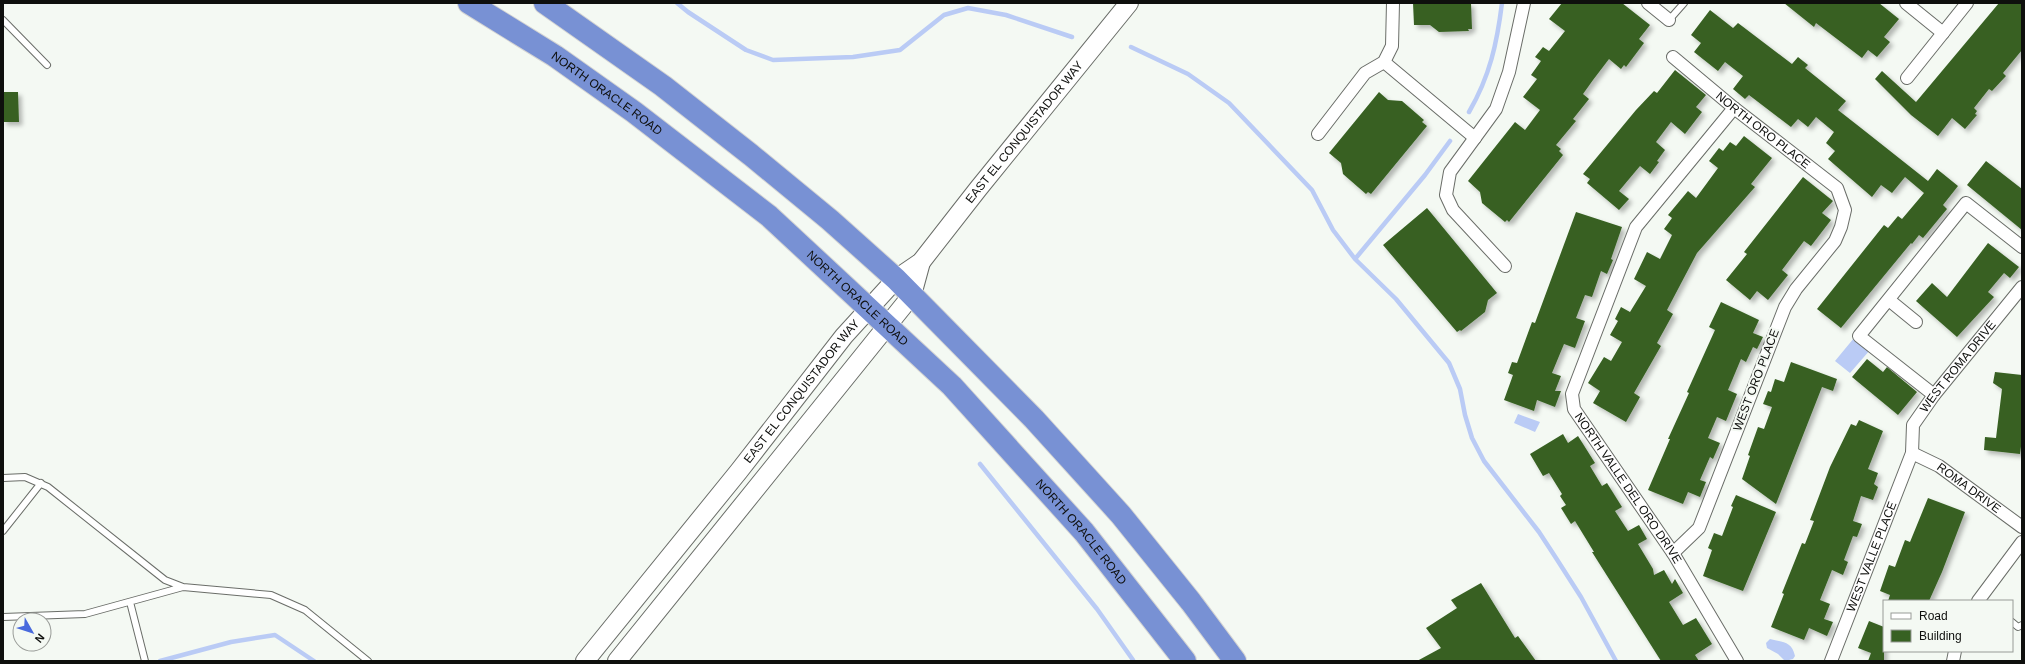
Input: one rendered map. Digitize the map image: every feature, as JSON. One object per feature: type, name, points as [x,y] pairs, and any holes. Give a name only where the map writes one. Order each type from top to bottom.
[{"type":"highway","name":"NORTH ORACLE ROAD","points":[[469,3],[555,56],[634,112],[769,216],[952,386],[1084,532],[1180,660]]},
{"type":"highway","points":[[554,7],[663,86],[751,155],[830,220],[896,279],[1034,419],[1121,514],[1191,602],[1235,661]]},
{"type":"street","name":"EAST EL CONQUISTADOR WAY","points":[[585,661],[739,471],[844,336],[896,279],[922,262],[978,189],[1129,3]]},
{"type":"street","points":[[1318,134],[1365,73],[1384,62],[1392,46],[1393,3]]},
{"type":"street","points":[[1505,266],[1453,210],[1446,195],[1450,172],[1496,109],[1509,72],[1524,3]]},
{"type":"street","points":[[1648,3],[1669,20]]},
{"type":"street","points":[[1906,3],[1943,33]]},
{"type":"street","points":[[1907,78],[1967,3]]},
{"type":"street","name":"NORTH ORO PLACE","points":[[1673,57],[1734,108],[1837,188],[1845,210]]},
{"type":"street","points":[[1384,62],[1475,138]]},
{"type":"street","name":"NORTH VALLE DEL ORO DRIVE","points":[[1734,108],[1636,228],[1572,394],[1574,409],[1673,553],[1737,661]]},
{"type":"street","points":[[1934,395],[1859,336],[1966,203],[2022,247]]},
{"type":"street","name":"WEST ORO PLACE","points":[[1673,553],[1699,528],[1785,307],[1796,289],[1835,241],[1841,227],[1845,210]]},
{"type":"street","name":"EAST EL CONQUISTADOR WAY","points":[[617,661],[912,295],[922,262]]},
{"type":"street","name":"WEST ROMA DRIVE","points":[[1912,453],[1913,425],[1934,395],[2022,288]]},
{"type":"street","points":[[1888,300],[1916,322]]},
{"type":"street","name":"ROMA DRIVE","points":[[1912,453],[1939,466],[2022,527]]},
{"type":"street","name":"WEST VALLE PLACE","points":[[1831,661],[1912,453]]},
{"type":"street","points":[[739,471],[759,485]]},
{"type":"street","points":[[1980,600],[2022,542]]},
{"type":"lane","points":[[1669,20],[1684,3]]},
{"type":"lane","points":[[3,20],[47,65]]},
{"type":"lane","points":[[3,478],[25,477],[48,487],[165,580],[183,587],[271,595],[305,610],[368,661]]},
{"type":"lane","points":[[3,532],[41,483]]},
{"type":"lane","points":[[3,617],[85,614],[183,587]]},
{"type":"lane","points":[[130,602],[145,661]]},
{"type":"water","points":[[1854,338],[1870,350],[1850,373],[1835,361]]},
{"type":"water","points":[[1518,414],[1540,422],[1535,432],[1514,423]]},
{"type":"water","points":[[1770,639],[1786,643],[1792,647],[1795,656],[1793,659],[1785,661],[1778,654],[1767,648],[1766,643]]},
{"type":"building","points":[[1413,3],[1471,3],[1472,29],[1468,29],[1469,31],[1439,32],[1430,25],[1414,25]]},
{"type":"building","points":[[1562,3],[1622,3],[1650,25],[1639,39],[1644,43],[1626,67],[1624,65],[1621,69],[1609,59],[1593,80],[1583,94],[1589,99],[1573,119],[1576,121],[1556,145],[1561,149],[1559,151],[1563,155],[1509,222],[1507,220],[1505,222],[1482,203],[1480,192],[1468,181],[1515,122],[1525,130],[1540,110],[1523,97],[1537,79],[1531,75],[1541,61],[1535,57],[1543,47],[1549,51],[1565,31],[1549,19]]},
{"type":"building","points":[[1784,3],[1879,3],[1899,19],[1884,37],[1890,42],[1877,57],[1868,50],[1862,58],[1816,23],[1814,27]]},
{"type":"building","points":[[1999,3],[2022,3],[2022,50],[2003,73],[2006,76],[1992,91],[1989,89],[1974,108],[1977,111],[1975,114],[1977,115],[1965,129],[1952,118],[1938,136],[1911,115],[1875,79],[1882,71],[1916,102]]},
{"type":"building","points":[[1710,10],[1733,28],[1738,23],[1792,64],[1798,57],[1808,65],[1805,68],[1846,101],[1838,110],[1928,181],[1937,169],[1958,186],[1943,205],[1947,209],[1923,238],[1919,235],[1912,244],[1911,243],[1841,328],[1817,309],[1884,225],[1888,228],[1898,216],[1902,219],[1924,193],[1905,177],[1892,193],[1881,185],[1872,197],[1828,159],[1835,151],[1826,143],[1834,132],[1816,117],[1808,127],[1798,119],[1791,127],[1749,95],[1745,99],[1733,89],[1743,76],[1725,62],[1718,71],[1694,52],[1701,43],[1691,35]]},
{"type":"building","points":[[1675,70],[1706,95],[1696,107],[1702,112],[1685,134],[1671,122],[1656,142],[1665,150],[1657,161],[1659,162],[1650,174],[1640,166],[1619,191],[1629,199],[1619,210],[1587,183],[1590,179],[1583,174],[1636,110],[1654,91],[1657,93]]},
{"type":"building","points":[[3,92],[18,92],[19,122],[3,122]]},
{"type":"building","points":[[1379,92],[1388,100],[1402,101],[1424,120],[1422,122],[1427,126],[1371,194],[1368,192],[1366,194],[1343,174],[1341,163],[1329,153]]},
{"type":"building","points":[[1744,136],[1772,158],[1751,184],[1755,187],[1697,253],[1667,310],[1673,314],[1657,343],[1661,346],[1634,393],[1640,397],[1626,422],[1593,403],[1600,391],[1588,383],[1604,357],[1611,361],[1622,342],[1610,335],[1618,321],[1615,319],[1621,307],[1630,312],[1646,286],[1634,279],[1647,252],[1660,259],[1672,235],[1664,229],[1672,218],[1668,215],[1688,191],[1696,198],[1718,168],[1709,161],[1719,148],[1723,151],[1730,142],[1736,146]]},
{"type":"building","points":[[1986,161],[2022,189],[2022,230],[1967,185]]},
{"type":"building","points":[[1803,177],[1833,201],[1822,213],[1831,220],[1811,246],[1804,241],[1782,270],[1788,275],[1768,300],[1757,291],[1750,300],[1726,280],[1747,254],[1744,252]]},
{"type":"building","points":[[1427,208],[1497,293],[1488,300],[1485,312],[1461,331],[1460,330],[1457,332],[1383,245]]},
{"type":"building","points":[[1576,212],[1622,227],[1611,259],[1613,260],[1607,274],[1601,271],[1592,297],[1585,295],[1576,318],[1585,321],[1575,348],[1564,344],[1552,373],[1561,376],[1555,391],[1561,391],[1555,407],[1537,400],[1534,411],[1504,400],[1513,375],[1508,373],[1512,362],[1517,363],[1532,322],[1535,323]]},
{"type":"building","points":[[1988,243],[2019,267],[2010,278],[2004,273],[1988,292],[1994,297],[1957,337],[1916,301],[1932,283],[1947,297]]},
{"type":"building","points":[[1721,302],[1759,320],[1753,333],[1763,337],[1757,349],[1753,347],[1746,362],[1741,359],[1728,390],[1737,394],[1726,421],[1717,417],[1708,438],[1720,443],[1713,459],[1710,457],[1700,480],[1706,482],[1700,497],[1688,492],[1683,504],[1648,490],[1670,439],[1668,439],[1689,393],[1687,392],[1715,330],[1709,327]]},
{"type":"building","points":[[1867,359],[1883,372],[1887,367],[1917,392],[1898,415],[1852,377]]},
{"type":"building","points":[[1791,362],[1837,379],[1833,391],[1822,387],[1776,504],[1742,479],[1750,456],[1748,455],[1758,427],[1764,429],[1772,407],[1763,404],[1768,391],[1771,392],[1775,379],[1784,382]]},
{"type":"building","points":[[1995,372],[2022,375],[2022,439],[2020,454],[1984,450],[1985,437],[1996,438],[2002,389],[1993,383]]},
{"type":"building","points":[[1859,420],[1883,431],[1868,469],[1878,473],[1874,484],[1878,487],[1873,500],[1861,496],[1853,521],[1862,524],[1857,537],[1853,536],[1844,560],[1848,562],[1843,575],[1832,570],[1820,600],[1830,604],[1824,619],[1833,622],[1827,636],[1809,628],[1804,640],[1771,627],[1784,594],[1782,593],[1802,543],[1805,544],[1814,521],[1810,520],[1830,467],[1851,424],[1856,426]]},
{"type":"building","points":[[1563,434],[1568,443],[1578,436],[1595,463],[1590,466],[1602,486],[1607,483],[1622,507],[1615,511],[1628,531],[1639,525],[1647,539],[1638,544],[1653,569],[1654,575],[1664,570],[1672,584],[1675,579],[1683,593],[1669,602],[1683,625],[1696,618],[1712,644],[1695,655],[1699,661],[1661,661],[1592,552],[1594,552],[1575,521],[1571,524],[1561,508],[1566,505],[1560,496],[1562,494],[1549,473],[1543,476],[1530,454]]},
{"type":"building","points":[[1736,495],[1776,512],[1743,591],[1703,576],[1712,550],[1708,548],[1714,533],[1722,536]]},
{"type":"building","points":[[1928,498],[1965,512],[1929,600],[1888,600],[1890,595],[1880,591],[1889,565],[1895,567],[1905,540],[1910,542]]},
{"type":"building","points":[[1481,583],[1515,638],[1518,636],[1536,661],[1417,661],[1441,648],[1426,628],[1457,608],[1451,600]]},
{"type":"building","points":[[1869,621],[1883,627],[1884,661],[1868,661],[1871,653],[1858,648]]},
{"type":"waterway","points":[[677,3],[688,12],[746,50],[773,60],[853,57],[900,50],[944,15],[968,8],[1006,15],[1072,37]]},
{"type":"waterway","points":[[1469,112],[1476,99],[1492,59],[1502,3]]},
{"type":"waterway","points":[[1131,47],[1188,74],[1229,103],[1312,190],[1333,230],[1355,259],[1396,299],[1449,363],[1460,389],[1465,415],[1472,438],[1484,461],[1539,532],[1581,597],[1616,661]]},
{"type":"waterway","points":[[1355,259],[1425,175],[1450,141]]},
{"type":"waterway","points":[[980,464],[1097,609],[1133,660]]},
{"type":"waterway","points":[[160,661],[231,642],[275,635],[314,661]]}]
